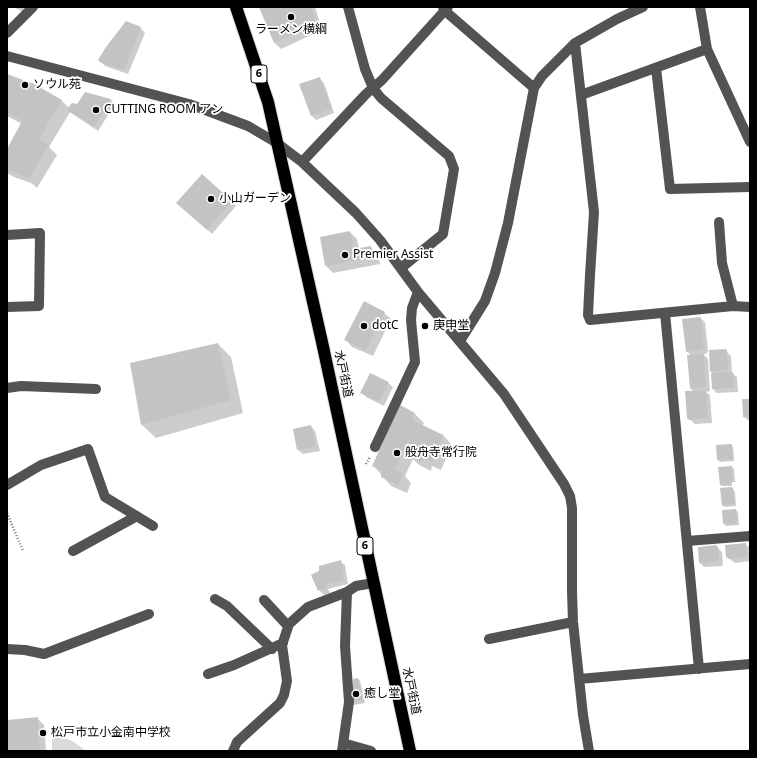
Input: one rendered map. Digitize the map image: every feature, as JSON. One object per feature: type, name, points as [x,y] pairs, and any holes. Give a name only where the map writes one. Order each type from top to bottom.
[{"type":"highway","name":"水戸街道","points":[[236,7],[268,102],[322,342],[410,751]]},
{"type":"street","points":[[7,33],[33,7]]},
{"type":"street","points":[[348,7],[365,69],[373,88],[381,98],[449,156],[454,169],[443,234],[401,268]]},
{"type":"street","points":[[460,341],[485,302],[495,273],[508,223],[534,88],[542,76],[575,43],[617,19],[643,7]]},
{"type":"street","points":[[700,7],[707,49],[750,142]]},
{"type":"street","points":[[302,162],[373,88],[445,8],[534,88]]},
{"type":"street","points":[[575,43],[594,212],[588,315],[590,320],[733,306],[750,307]]},
{"type":"street","points":[[581,95],[707,49]]},
{"type":"street","points":[[7,56],[51,66],[189,104],[248,126],[277,143],[302,162],[356,213],[380,240],[418,292],[504,394],[564,484],[570,496],[572,508],[573,622],[583,714],[589,751]]},
{"type":"street","points":[[656,68],[670,189],[750,187]]},
{"type":"street","points":[[719,222],[722,263],[733,306]]},
{"type":"street","points":[[7,235],[40,233],[39,306],[7,307]]},
{"type":"street","points":[[375,447],[415,362],[411,320],[412,308],[418,292]]},
{"type":"street","points":[[665,313],[699,669]]},
{"type":"street","points":[[7,388],[21,386],[96,389]]},
{"type":"street","points":[[7,485],[41,466],[88,449],[105,497],[153,526]]},
{"type":"street","points":[[73,551],[137,516]]},
{"type":"street","points":[[687,541],[750,536]]},
{"type":"street","points":[[233,751],[237,742],[280,703],[284,695],[287,681],[282,645],[288,626],[308,607],[347,592],[356,586],[373,583]]},
{"type":"street","points":[[347,592],[345,646],[349,702],[343,747],[371,751]]},
{"type":"street","points":[[215,599],[227,606],[272,649]]},
{"type":"street","points":[[264,600],[288,626]]},
{"type":"street","points":[[7,649],[25,650],[44,654],[149,614]]},
{"type":"street","points":[[489,639],[573,622]]},
{"type":"street","points":[[208,674],[272,649],[283,643]]},
{"type":"street","points":[[579,679],[750,664]]},
{"type":"path","points":[[7,513],[23,551]]},
{"type":"shaded area","points":[[52,733],[74,742],[86,751],[52,751]]},
{"type":"building","points":[[259,7],[311,7],[316,23],[274,43]]},
{"type":"building","points":[[126,21],[141,27],[124,70],[98,60]]},
{"type":"building","points":[[7,74],[34,84],[62,100],[39,139],[49,145],[28,179],[7,170],[7,149],[22,121],[7,113]]},
{"type":"building","points":[[320,77],[331,109],[311,116],[299,84]]},
{"type":"building","points":[[85,92],[111,99],[94,127],[68,111],[68,108],[72,103],[77,104]]},
{"type":"building","points":[[202,174],[232,201],[207,230],[176,203]]},
{"type":"building","points":[[350,231],[354,249],[371,246],[373,257],[325,266],[320,237]]},
{"type":"building","points":[[364,301],[385,312],[366,350],[344,340]]},
{"type":"building","points":[[701,317],[704,347],[702,350],[686,352],[682,319]]},
{"type":"building","points":[[218,343],[231,400],[141,425],[130,363]]},
{"type":"building","points":[[709,350],[727,350],[728,368],[726,370],[710,372]]},
{"type":"building","points":[[704,354],[706,387],[690,388],[687,355]]},
{"type":"building","points":[[733,372],[734,388],[712,389],[711,373]]},
{"type":"building","points":[[370,373],[389,382],[379,402],[360,393]]},
{"type":"building","points":[[706,390],[708,418],[689,420],[687,418],[685,391]]},
{"type":"building","points":[[742,399],[750,399],[750,417],[743,417]]},
{"type":"building","points":[[400,405],[415,413],[412,420],[443,435],[432,462],[423,458],[421,462],[409,456],[410,453],[404,450],[395,469],[403,473],[398,485],[381,477],[382,471],[372,466]]},
{"type":"building","points":[[311,425],[316,446],[297,450],[293,429]]},
{"type":"building","points":[[732,444],[733,459],[717,460],[716,445]]},
{"type":"building","points":[[732,466],[733,481],[730,481],[731,484],[720,485],[718,467]]},
{"type":"building","points":[[720,488],[733,488],[735,504],[722,506]]},
{"type":"building","points":[[736,509],[737,523],[723,524],[722,510]]},
{"type":"building","points":[[746,543],[747,557],[729,559],[726,557],[725,545]]},
{"type":"building","points":[[716,545],[718,547],[719,559],[717,561],[699,563],[698,547]]},
{"type":"building","points":[[341,560],[344,580],[324,585],[327,588],[318,591],[311,575],[319,571],[319,566]]},
{"type":"building","points":[[358,678],[363,701],[351,703],[353,679]]},
{"type":"building","points":[[38,717],[40,751],[7,751],[7,720]]},
{"type":"place","name":"ラーメン横綱","points":[[291,17]]},
{"type":"place","name":"ソウル苑","points":[[25,85]]},
{"type":"place","name":"CUTTING ROOM アン","points":[[96,110]]},
{"type":"place","name":"小山ガーデン","points":[[211,199]]},
{"type":"place","name":"Premier Assist","points":[[345,255]]},
{"type":"place","name":"dotC","points":[[364,326]]},
{"type":"place","name":"庚申堂","points":[[425,326]]},
{"type":"place","name":"般舟寺常行院","points":[[397,453]]},
{"type":"place","name":"癒し堂","points":[[356,694]]},
{"type":"place","name":"松戸市立小金南中学校","points":[[43,733]]}]
